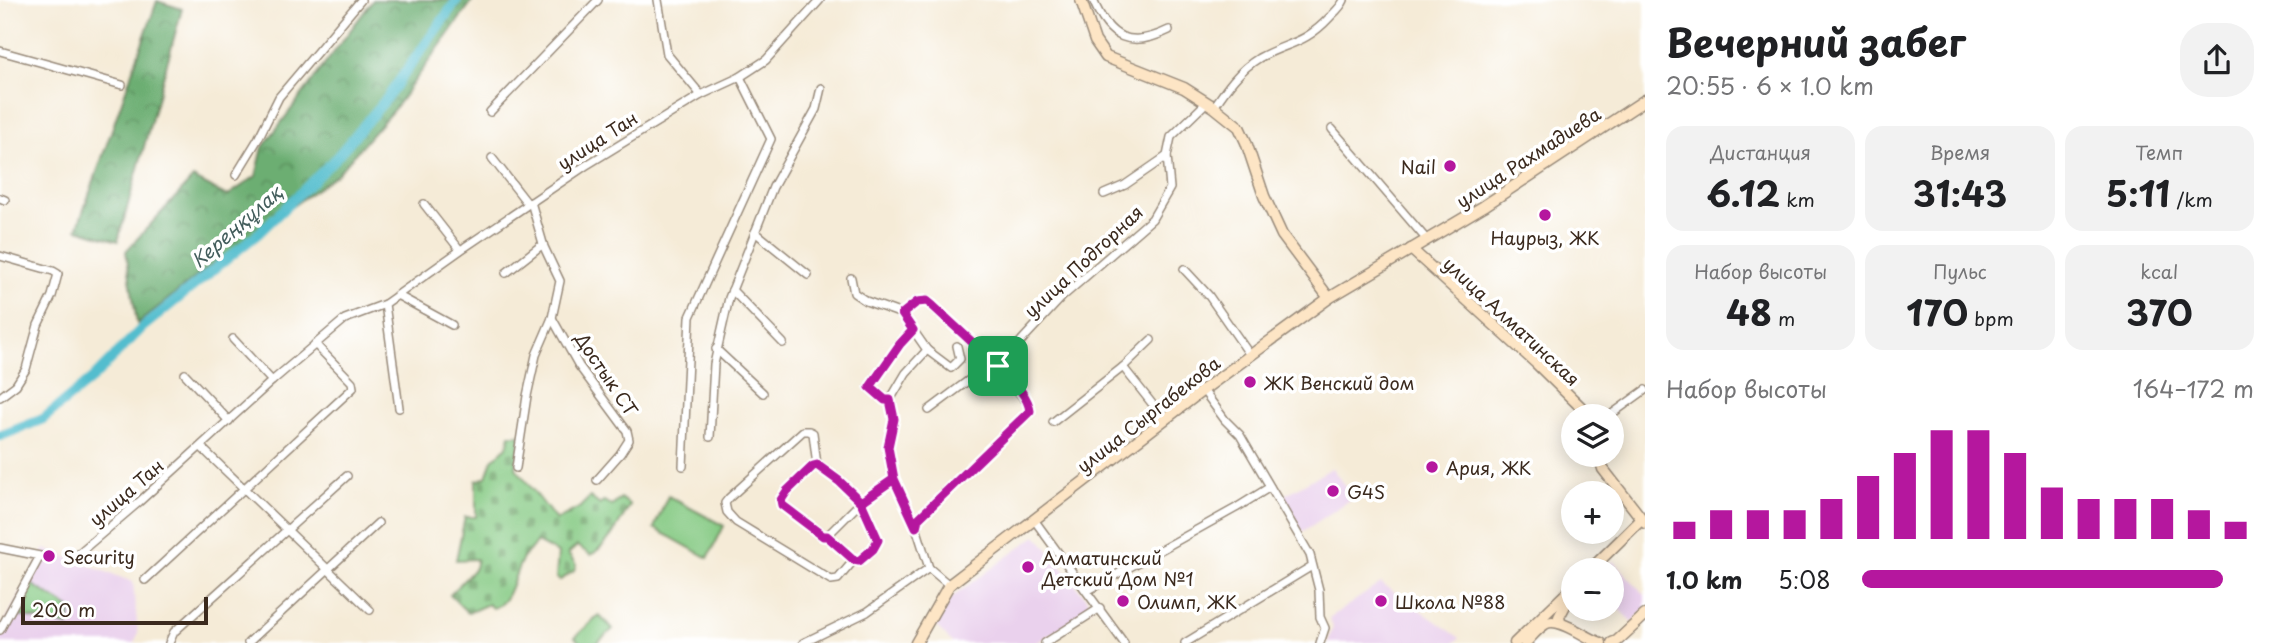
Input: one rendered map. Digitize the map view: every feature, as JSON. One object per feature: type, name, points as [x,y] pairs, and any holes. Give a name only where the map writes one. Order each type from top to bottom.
[{"type":"street","points":[[236,175],[279,97],[361,0]]},
{"type":"street","points":[[489,112],[598,0]]},
{"type":"street","points":[[658,0],[667,54],[701,94]]},
{"type":"street","name":"улица Тан","points":[[72,559],[345,319],[385,304],[529,203],[701,94],[740,77],[775,52],[820,0]]},
{"type":"street","points":[[1081,0],[1095,41],[1106,57],[1184,88],[1233,121],[1243,134],[1264,196],[1282,236],[1329,298]]},
{"type":"street","points":[[1093,0],[1101,18],[1117,35],[1132,40],[1153,38],[1169,30]]},
{"type":"street","name":"улица Подгорная","points":[[929,410],[977,374],[998,366],[1062,297],[1157,213],[1170,188],[1167,156],[1171,137],[1211,105],[1258,59],[1308,38],[1344,0]]},
{"type":"street","points":[[0,51],[122,85]]},
{"type":"street","points":[[683,466],[690,317],[771,139],[740,77]]},
{"type":"street","points":[[710,436],[716,349],[732,289],[773,187],[816,109],[821,88]]},
{"type":"street","name":"улица Рахмадиева","points":[[1427,240],[1532,176],[1645,100]]},
{"type":"street","points":[[1332,129],[1427,240]]},
{"type":"street","points":[[1104,194],[1125,185],[1167,156]]},
{"type":"street","points":[[492,158],[529,203]]},
{"type":"street","name":"Достык СТ","points":[[516,468],[536,355],[552,318],[560,281],[543,244],[529,203]]},
{"type":"street","points":[[424,204],[460,250]]},
{"type":"street","points":[[755,232],[808,275]]},
{"type":"street","name":"улица Сыргабекова","points":[[916,643],[948,585],[1203,390],[1329,298],[1427,240]]},
{"type":"street","points":[[506,273],[543,244]]},
{"type":"street","name":"улица Алматинская","points":[[1411,249],[1578,404]]},
{"type":"street","points":[[0,256],[58,274],[52,296],[38,325],[26,369],[16,386],[0,397]]},
{"type":"street","points":[[1184,269],[1209,296],[1250,355]]},
{"type":"street","points":[[851,278],[854,293],[866,301],[902,314],[927,350],[951,368],[960,359],[957,346]]},
{"type":"street","points":[[732,289],[783,343]]},
{"type":"street","points":[[397,295],[452,325]]},
{"type":"street","points":[[902,314],[917,302],[927,301],[998,366],[1019,390],[1030,411],[918,519],[916,527]]},
{"type":"street","points":[[385,304],[399,408]]},
{"type":"street","name":"Достык СТ","points":[[552,318],[579,366],[608,402],[627,432],[629,440],[597,480]]},
{"type":"street","points":[[890,400],[885,400],[870,387],[913,330]]},
{"type":"street","points":[[233,339],[272,381]]},
{"type":"street","points":[[1053,422],[1123,367],[1151,340]]},
{"type":"street","points":[[145,580],[353,388],[352,382],[316,344]]},
{"type":"street","points":[[716,349],[763,393]]},
{"type":"street","points":[[927,350],[906,373],[890,400],[894,419],[888,447],[894,479],[916,527],[929,568],[948,585]]},
{"type":"street","points":[[1123,367],[1165,420]]},
{"type":"street","points":[[185,374],[229,421]]},
{"type":"street","points":[[1203,390],[1240,435],[1310,555],[1319,590],[1320,617],[1325,628],[1320,643]]},
{"type":"street","points":[[1624,405],[1645,390]]},
{"type":"street","points":[[817,465],[787,491],[781,500],[782,505],[823,536],[827,536],[854,560],[859,561],[873,549],[878,540],[861,502],[817,465],[813,433],[809,430],[803,431],[729,498],[725,503],[727,512],[736,523],[831,580],[838,579],[854,560]]},
{"type":"street","points":[[201,447],[370,610]]},
{"type":"street","points":[[1602,467],[1643,521],[1603,558]]},
{"type":"street","points":[[171,643],[174,632],[347,476]]},
{"type":"street","points":[[827,536],[861,502],[894,479]]},
{"type":"street","points":[[1087,591],[1270,487]]},
{"type":"street","points":[[1035,521],[1124,643]]},
{"type":"street","points":[[248,643],[378,523]]},
{"type":"street","points":[[0,548],[40,556],[0,630]]},
{"type":"street","points":[[1185,643],[1312,566]]},
{"type":"street","points":[[803,643],[867,612],[929,568]]},
{"type":"street","points":[[1515,643],[1561,600]]},
{"type":"street","points":[[1045,643],[1100,608]]},
{"type":"street","points":[[1560,622],[1561,613]]},
{"type":"street","points":[[1615,642],[1645,615]]},
{"type":"street","points":[[1525,643],[1551,621],[1560,622],[1601,643]]},
{"type":"shaded area","points":[[1332,468],[1353,498],[1302,532],[1283,496]]},
{"type":"shaded area","name":"Алматинский Детский Дом №1","points":[[1037,535],[1093,607],[1036,643],[953,643],[935,625],[950,599]]},
{"type":"shaded area","points":[[45,549],[133,582],[138,633],[135,643],[0,643],[0,630]]},
{"type":"shaded area","points":[[1624,573],[1645,595],[1645,609],[1632,622],[1624,614]]},
{"type":"shaded area","name":"Школа №88","points":[[1381,583],[1460,638],[1454,643],[1328,643],[1333,627],[1329,618]]},
{"type":"green space","points":[[373,0],[473,0],[395,108],[338,173],[205,270],[137,324],[126,251],[193,178],[227,196],[256,176],[263,147]]},
{"type":"green space","points":[[157,1],[182,9],[118,241],[77,229]]},
{"type":"green space","points":[[510,435],[521,435],[516,468],[556,520],[579,508],[590,497],[600,505],[604,501],[612,506],[621,498],[630,505],[614,533],[598,550],[591,555],[577,546],[568,554],[576,565],[574,571],[560,580],[556,578],[558,553],[537,542],[522,560],[503,601],[492,608],[488,604],[468,613],[450,595],[475,568],[477,559],[456,560],[465,517],[476,517],[476,481],[486,477],[492,460],[507,447]]},
{"type":"green space","points":[[668,496],[724,526],[708,558],[654,528]]},
{"type":"green space","points":[[30,583],[71,609],[69,626],[14,613]]},
{"type":"green space","points":[[599,615],[613,629],[597,643],[580,643],[575,637]]},
{"type":"waterway","name":"Кереңқұлақ","points":[[0,436],[43,419],[93,378],[143,327],[259,233],[334,160],[387,98],[457,0]]},
{"type":"place","name":"Nail","points":[[1450,166]]},
{"type":"place","name":"Наурыз, ЖК","points":[[1545,215]]},
{"type":"place","name":"ЖК Венский дом","points":[[1250,382]]},
{"type":"place","name":"Ария, ЖК","points":[[1432,467]]},
{"type":"place","name":"G4S","points":[[1333,491]]},
{"type":"place","name":"Security","points":[[49,556]]},
{"type":"place","name":"Алматинский Детский Дом №1","points":[[1028,567]]},
{"type":"place","name":"Олимп, ЖК","points":[[1123,601]]},
{"type":"place","name":"Школа №88","points":[[1381,601]]},
{"type":"route","points":[[998,366],[927,301],[917,302],[902,314],[913,330],[870,387],[885,400],[890,400],[894,419],[888,447],[894,479],[861,502],[878,540],[873,549],[859,561],[854,560],[827,536],[823,536],[782,505],[781,500],[787,491],[817,465],[861,502],[894,479],[916,527],[918,519],[1030,411],[1019,390],[998,366]]}]
